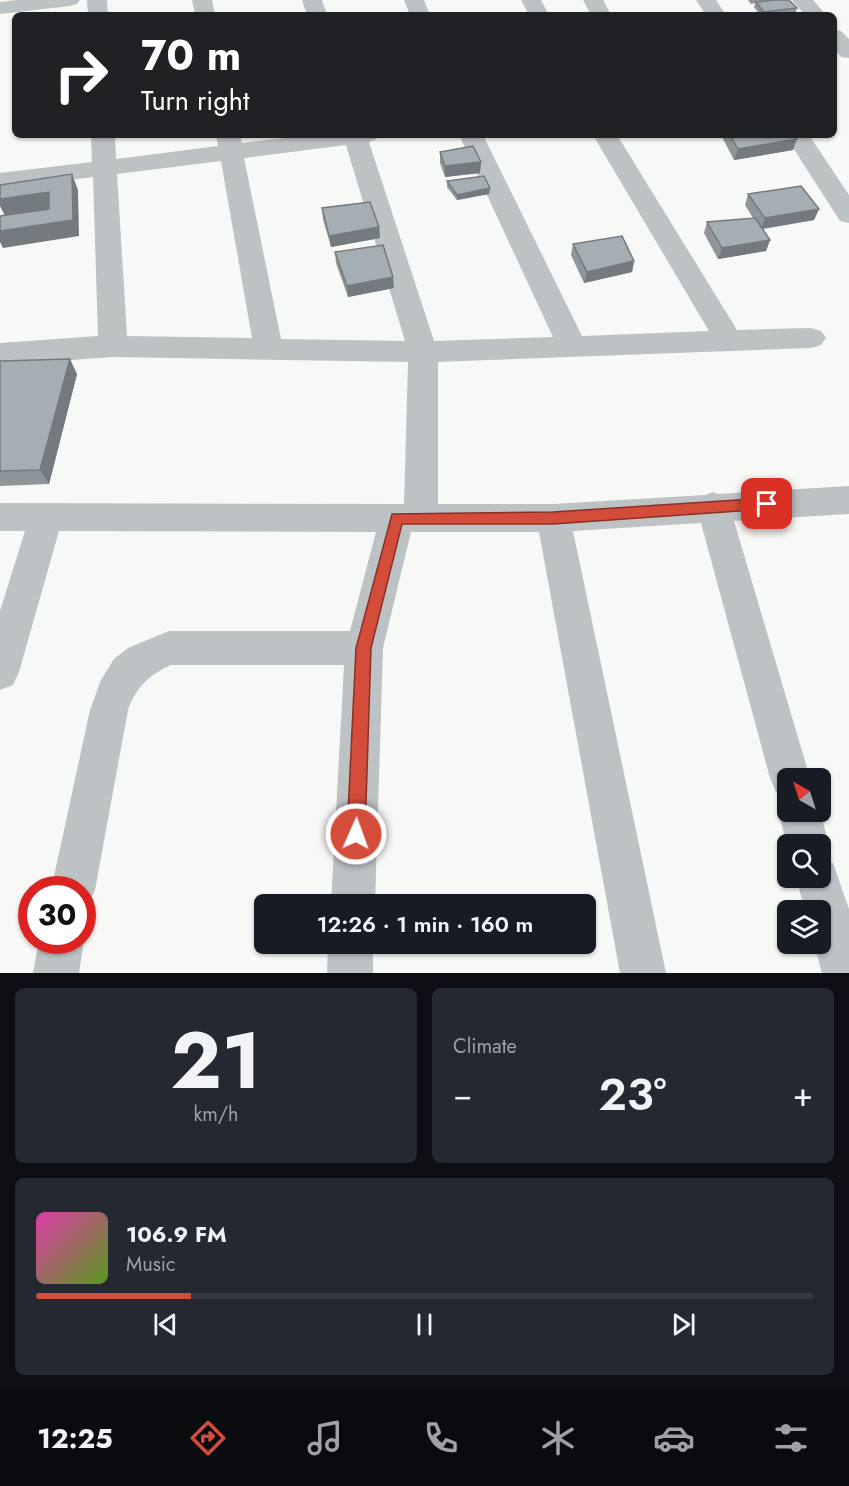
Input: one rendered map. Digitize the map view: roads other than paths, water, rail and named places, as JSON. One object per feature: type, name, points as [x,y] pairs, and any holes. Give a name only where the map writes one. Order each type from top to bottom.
[{"type":"street","points":[[0,8],[70,0]]},
{"type":"street","points":[[802,0],[813,12]]},
{"type":"street","points":[[837,38],[849,52]]},
{"type":"street","points":[[103,138],[113,346]]},
{"type":"street","points":[[0,181],[105,168],[230,144],[327,138]]},
{"type":"street","points":[[353,894],[364,648],[409,518],[423,352],[360,138]]},
{"type":"street","points":[[472,138],[573,347]]},
{"type":"street","points":[[607,138],[729,341]]},
{"type":"street","points":[[799,138],[849,215]]},
{"type":"street","points":[[230,144],[269,351]]},
{"type":"street","points":[[0,354],[113,346],[269,351],[423,352],[811,338]]},
{"type":"street","points":[[0,518],[553,518],[713,506],[849,500]]},
{"type":"street","points":[[713,506],[787,768]]},
{"type":"street","points":[[0,672],[46,518]]},
{"type":"street","points":[[553,518],[643,973]]},
{"type":"street","points":[[76,876],[109,710],[127,672],[141,660],[169,648],[364,648]]},
{"type":"street","points":[[821,888],[845,973]]},
{"type":"street","points":[[56,973],[59,954]]},
{"type":"street","points":[[350,973],[351,954]]}]
